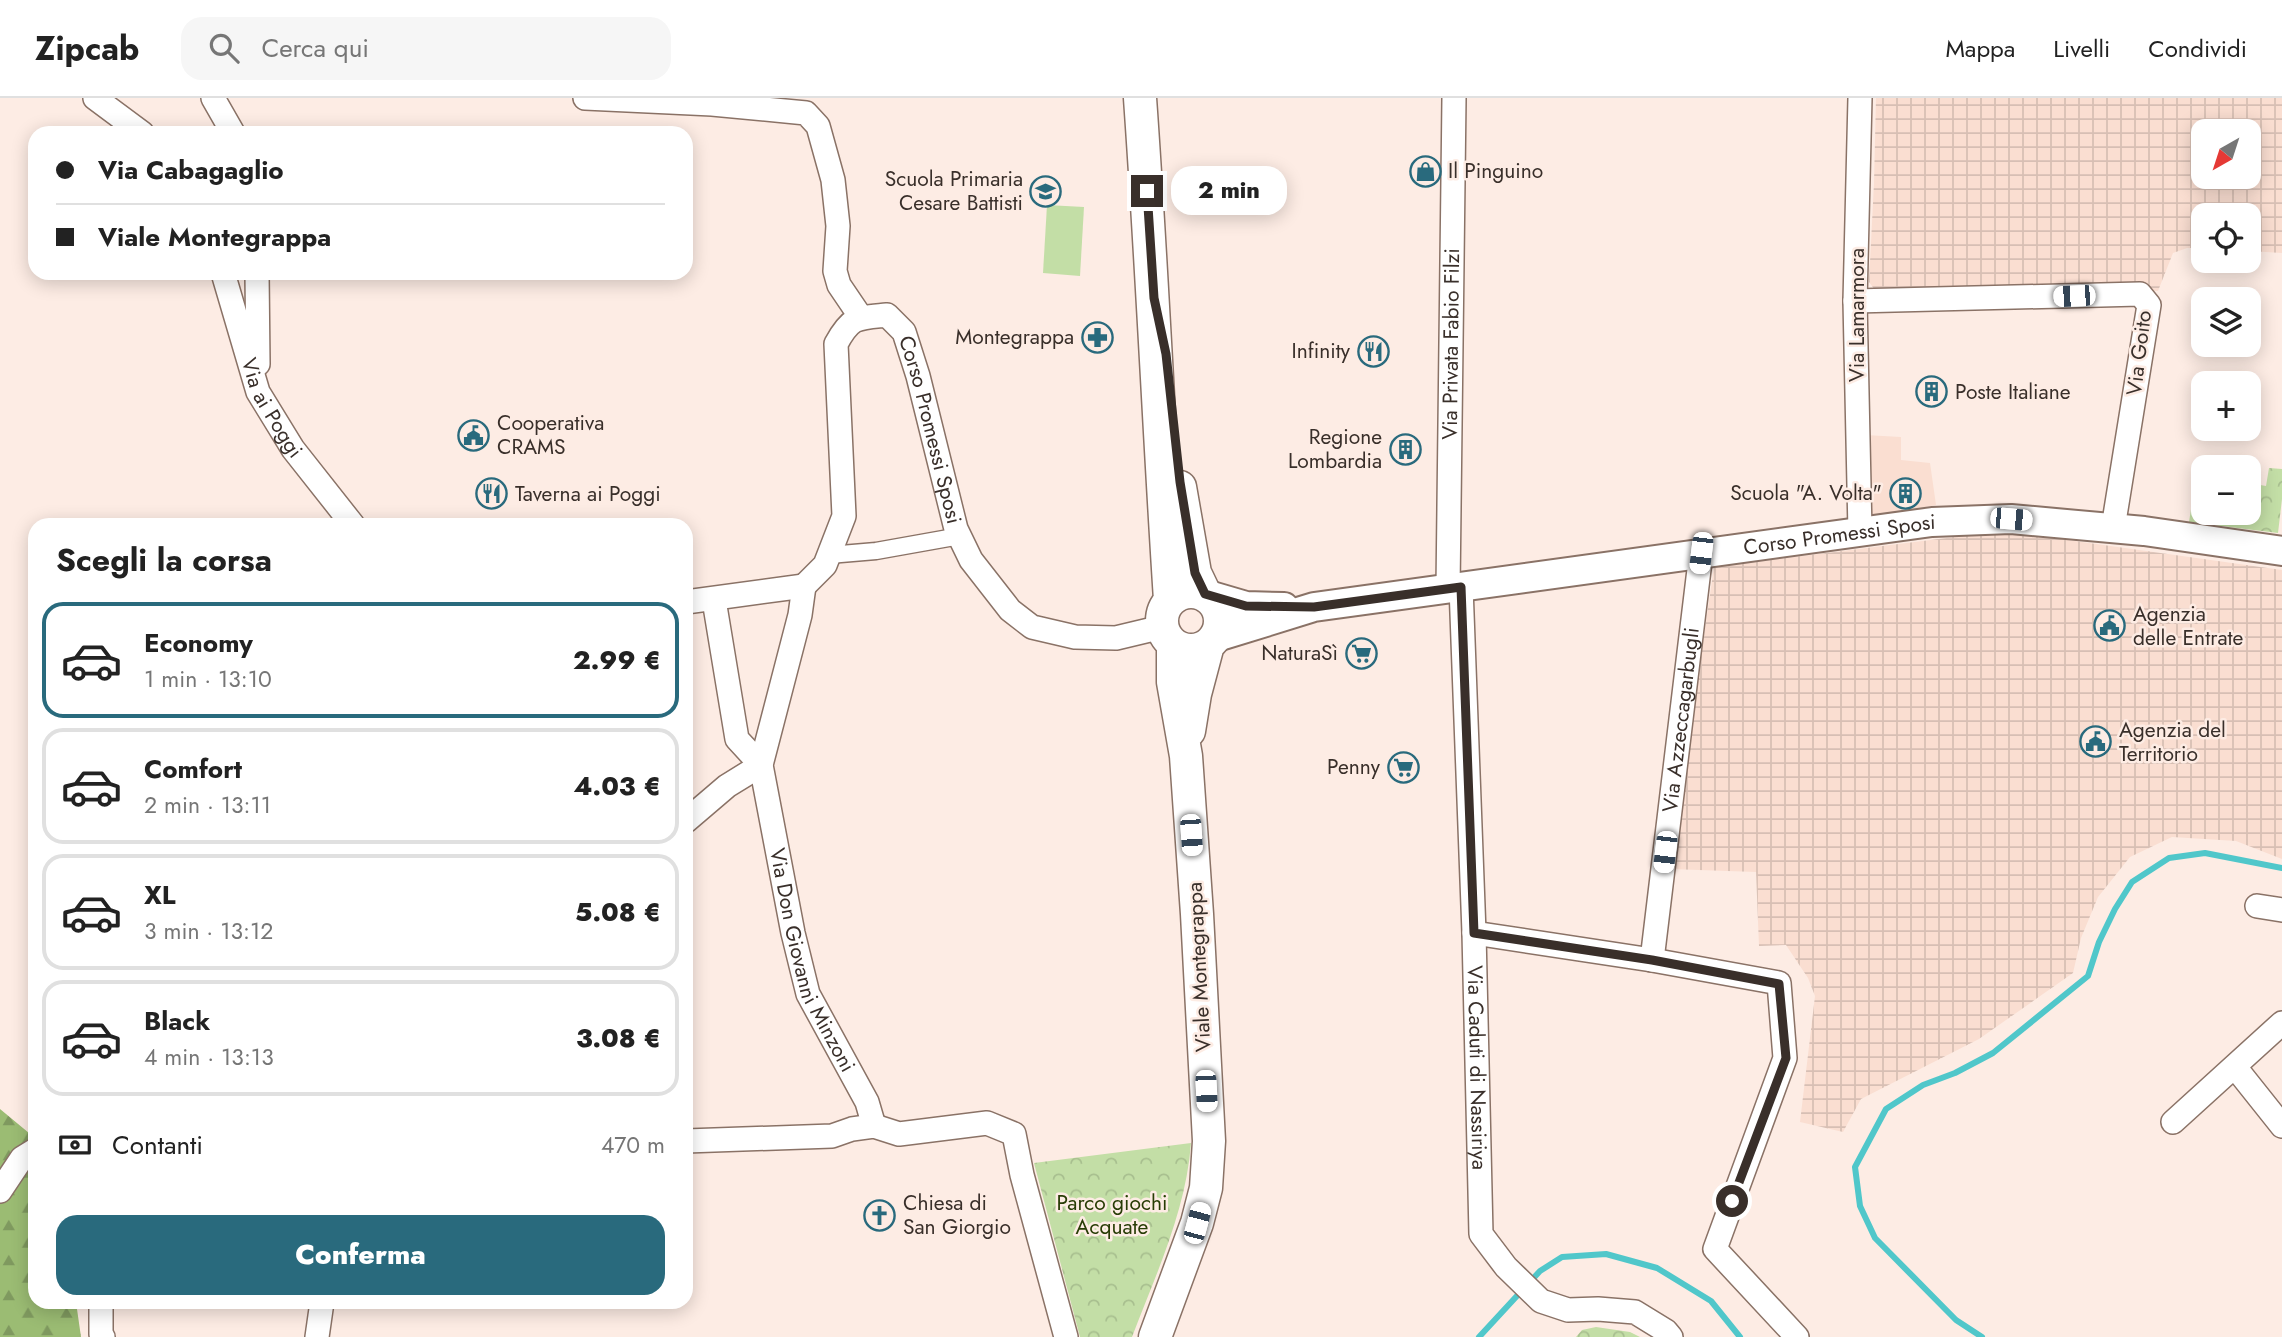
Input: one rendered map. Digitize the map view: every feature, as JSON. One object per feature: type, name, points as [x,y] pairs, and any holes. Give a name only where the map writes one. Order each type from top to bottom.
[{"type":"main road","name":"Viale Montegrappa","points":[[1140,98],[1154,298],[1169,624],[1173,682],[1186,757],[1209,1141],[1206,1188],[1197,1223],[1155,1337]]},
{"type":"main road","name":"Viale Montegrappa","points":[[1154,298],[1166,354],[1180,482],[1195,573],[1205,594]]},
{"type":"main road","points":[[1193,591],[1205,594],[1220,613],[1221,625],[1213,641],[1197,650],[1184,649],[1169,624],[1181,593],[1193,591]]},
{"type":"main road","name":"Viale Montegrappa","points":[[1186,757],[1195,694],[1213,641]]},
{"type":"street","points":[[95,98],[133,126]]},
{"type":"street","points":[[213,98],[229,126]]},
{"type":"street","points":[[585,98],[712,104],[806,113],[818,126],[833,180],[838,226],[835,271],[839,285],[860,316],[846,325],[835,344],[844,516],[825,565],[804,586],[693,602]]},
{"type":"street","name":"Via Privata Fabio Filzi","points":[[1454,98],[1455,588]]},
{"type":"street","name":"Via Lamarmora","points":[[1860,98],[1856,301],[1860,533]]},
{"type":"street","name":"Via ai Poggi","points":[[225,280],[258,392],[293,449],[347,518]]},
{"type":"street","points":[[257,280],[258,392]]},
{"type":"street","name":"Via Goito","points":[[1856,301],[2140,294],[2149,305],[2113,528]]},
{"type":"street","name":"Corso Promessi Sposi","points":[[860,316],[887,314],[904,332],[960,536],[971,560],[1010,610],[1032,627],[1075,637],[1116,639],[1169,624]]},
{"type":"street","name":"Corso Promessi Sposi","points":[[1205,594],[1246,606],[1314,607],[1932,522],[2011,519],[2113,528],[2282,551]]},
{"type":"street","points":[[829,555],[876,551],[960,536]]},
{"type":"street","name":"Via Azzeccagarbugli","points":[[1652,960],[1701,553]]},
{"type":"street","name":"Via Don Giovanni Minzoni","points":[[804,586],[800,615],[761,765],[793,933],[808,994],[867,1102],[863,1128]]},
{"type":"street","name":"Via Caduti di Nassiriya","points":[[1455,588],[1474,933],[1481,1234],[1506,1267],[1541,1301],[1567,1310],[1635,1312],[1671,1337]]},
{"type":"street","points":[[693,815],[727,786],[761,765],[737,739],[714,600]]},
{"type":"street","name":"Corso Promessi Sposi","points":[[1213,641],[1314,607]]},
{"type":"street","points":[[2257,906],[2282,910]]},
{"type":"street","points":[[1474,933],[1652,960],[1779,984],[1786,1058],[1715,1249],[1797,1337]]},
{"type":"street","points":[[2173,1122],[2282,1023]]},
{"type":"street","points":[[2235,1068],[2282,1126]]},
{"type":"street","points":[[693,1141],[832,1136],[863,1128],[899,1134],[986,1123],[1014,1133],[1022,1175],[1066,1337]]},
{"type":"street","points":[[0,1191],[22,1158],[28,1154]]},
{"type":"street","points":[[101,1309],[103,1337]]},
{"type":"street","points":[[317,1337],[322,1309]]},
{"type":"shaded area","points":[[1876,98],[2282,98],[2282,253],[2261,252],[2261,203],[2191,203],[2191,248],[2173,253],[2158,291],[1878,294],[1869,282]]},
{"type":"shaded area","points":[[1865,435],[1901,437],[1901,460],[1930,463],[1936,505],[1865,519]]},
{"type":"shaded area","points":[[2003,531],[2282,570],[2282,859],[2236,841],[2172,837],[2130,857],[2098,897],[2081,938],[2073,973],[1979,1039],[1861,1099],[1843,1132],[1800,1122],[1815,996],[1808,978],[1786,945],[1759,946],[1756,872],[1670,869],[1714,567]]},
{"type":"green space","points":[[1047,205],[1084,207],[1080,276],[1043,273]]},
{"type":"green space","points":[[2269,468],[2282,469],[2278,533],[2213,525],[2261,525],[2261,485],[2266,486]]},
{"type":"green space","points":[[0,1109],[28,1132],[28,1309],[77,1309],[81,1337],[0,1337]]},
{"type":"green space","name":"Parco giochi Acquate","points":[[1191,1143],[1176,1218],[1132,1337],[1080,1337],[1034,1163]]},
{"type":"green space","points":[[1596,1327],[1630,1332],[1640,1337],[1576,1337],[1582,1330]]},
{"type":"waterway","points":[[1982,1337],[1956,1320],[1875,1238],[1860,1206],[1855,1167],[1886,1109],[1923,1085],[1955,1073],[1993,1053],[2088,976],[2099,942],[2132,882],[2169,858],[2205,853],[2282,868]]},
{"type":"waterway","points":[[1479,1337],[1540,1271],[1562,1257],[1606,1254],[1657,1268],[1711,1301],[1740,1337]]},
{"type":"place","name":"Il Pinguino","points":[[1425,171]]},
{"type":"place","name":"Scuola Primaria Cesare Battisti","points":[[1046,191]]},
{"type":"place","name":"Montegrappa","points":[[1097,337]]},
{"type":"place","name":"Infinity","points":[[1373,351]]},
{"type":"place","name":"Poste Italiane","points":[[1932,392]]},
{"type":"place","name":"Cooperativa CRAMS","points":[[474,435]]},
{"type":"place","name":"Regione Lombardia","points":[[1405,449]]},
{"type":"place","name":"Scuola \"A. Volta\"","points":[[1905,493]]},
{"type":"place","name":"Taverna ai Poggi","points":[[492,494]]},
{"type":"place","name":"Agenzia delle Entrate","points":[[2110,626]]},
{"type":"place","name":"NaturaSì","points":[[1361,653]]},
{"type":"place","name":"Agenzia del Territorio","points":[[2096,742]]},
{"type":"place","name":"Penny","points":[[1403,767]]},
{"type":"place","name":"Chiesa di San Giorgio","points":[[880,1215]]},
{"type":"route","points":[[1147,191],[1154,298],[1166,354],[1180,482],[1195,573],[1205,594],[1246,606],[1314,607],[1461,587],[1474,933],[1652,960],[1779,984],[1786,1058],[1732,1201]]}]
